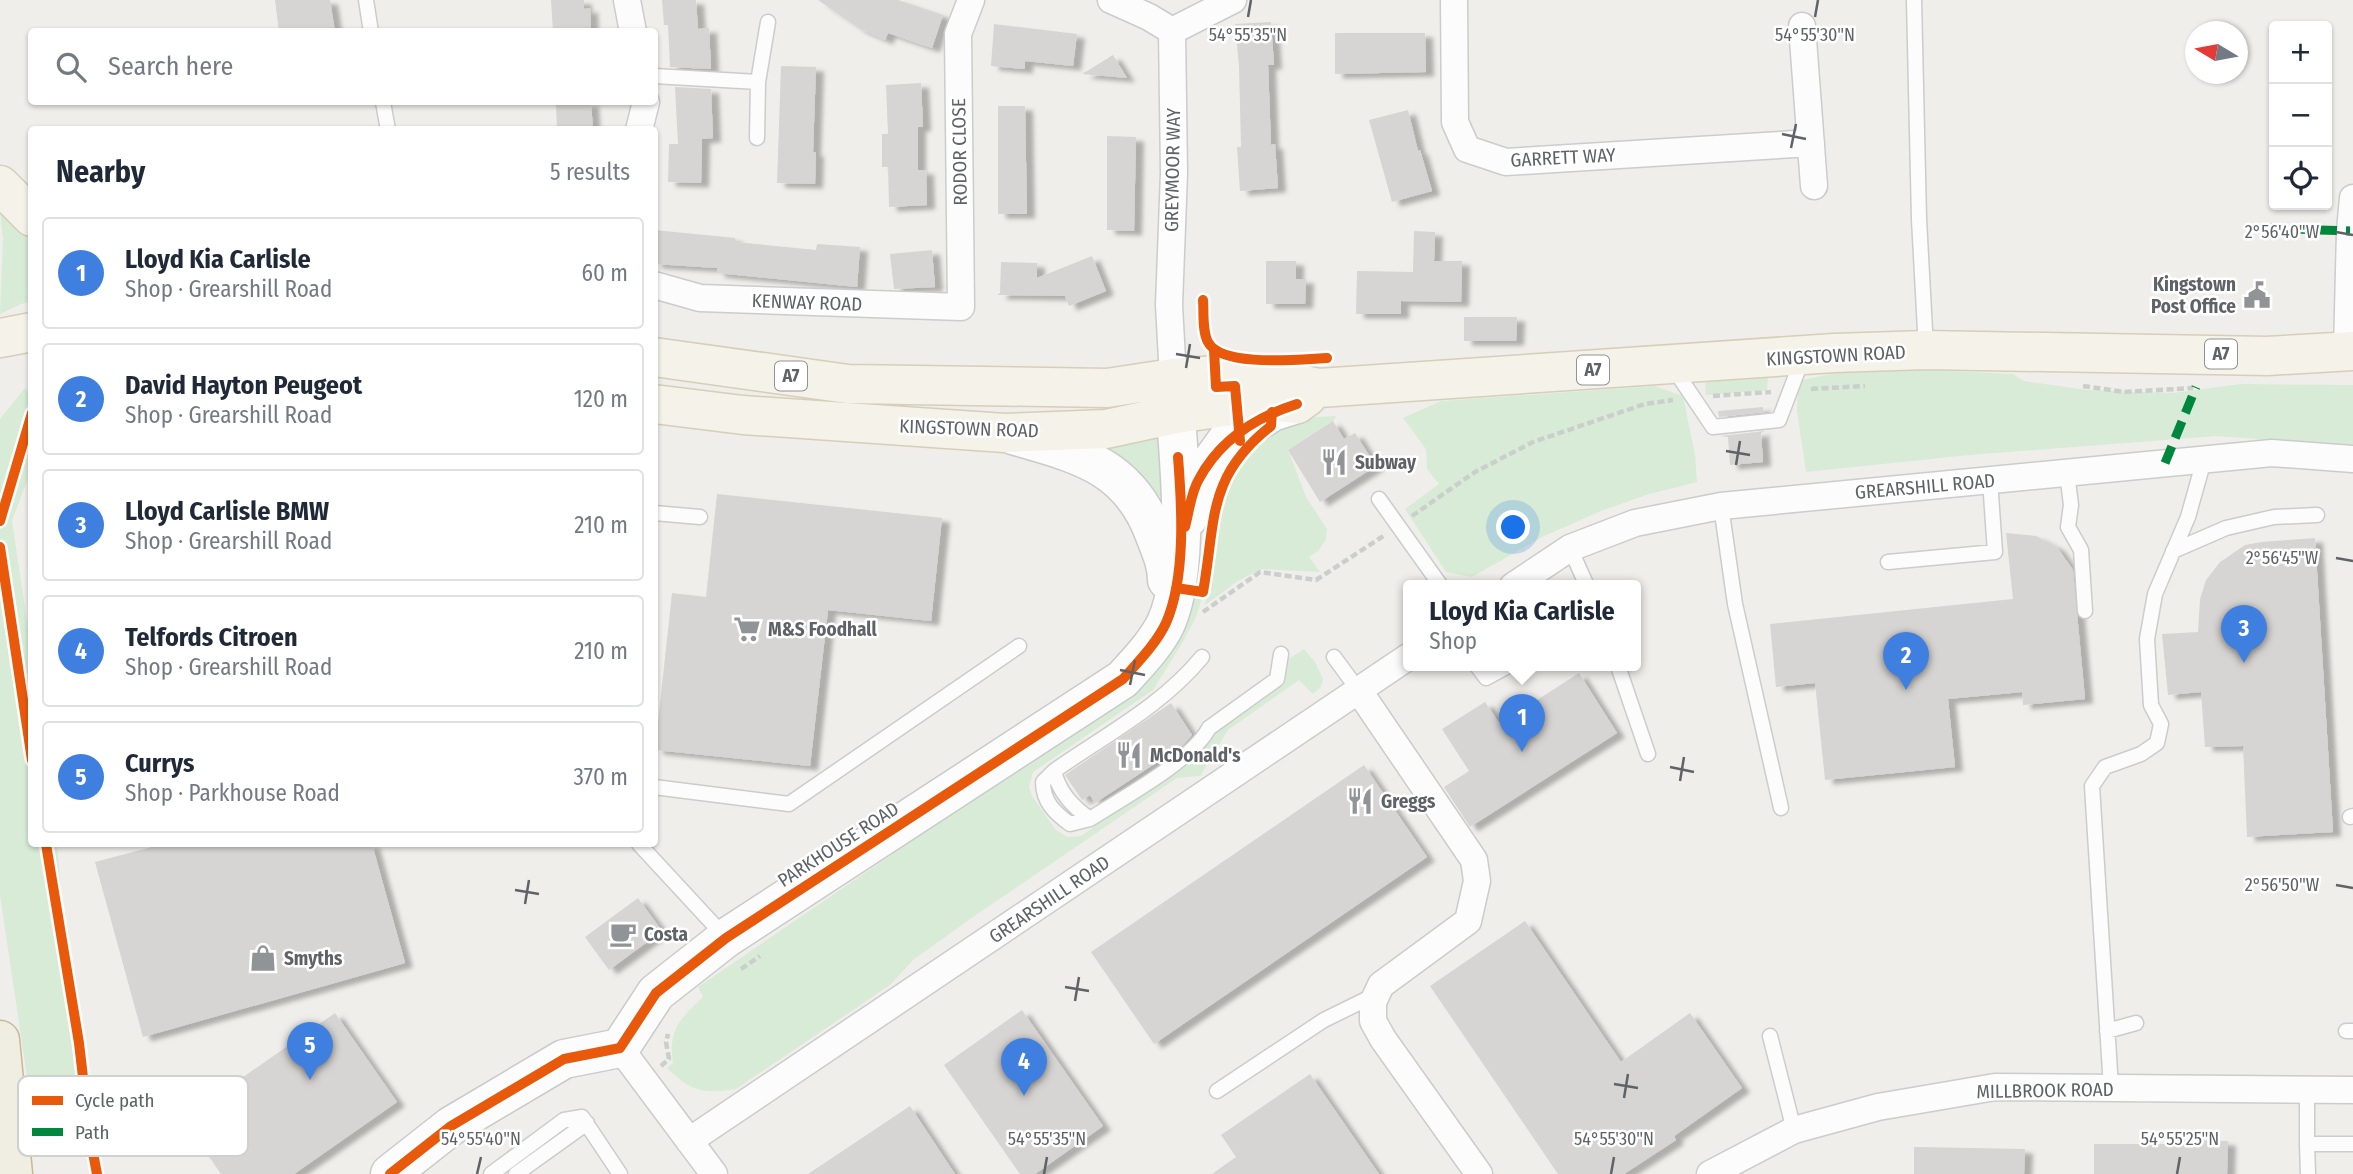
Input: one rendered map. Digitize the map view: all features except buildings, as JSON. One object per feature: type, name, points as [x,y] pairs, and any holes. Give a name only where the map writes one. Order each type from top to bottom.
[{"type":"highway","points":[[0,1040],[13,1174]]},
{"type":"main road","points":[[0,185],[28,213]]},
{"type":"main road","points":[[0,338],[28,333]]},
{"type":"main road","name":"KINGSTOWN ROAD","points":[[658,358],[848,384],[1107,388],[1174,396],[1267,401],[1803,356],[1926,351],[2267,356],[2350,351]]},
{"type":"main road","name":"KINGSTOWN ROAD","points":[[658,404],[743,415],[1005,433],[1106,429],[1174,396]]},
{"type":"street","points":[[626,0],[632,28]]},
{"type":"street","name":"RODOR CLOSE","points":[[961,307],[958,34],[971,0]]},
{"type":"street","points":[[1111,0],[1172,31],[1233,0]]},
{"type":"street","name":"GARRETT WAY","points":[[1454,0],[1455,121],[1467,149],[1506,162],[1811,143]]},
{"type":"street","points":[[1802,26],[1814,187]]},
{"type":"street","name":"GREYMOOR WAY","points":[[1172,31],[1174,173],[1169,305],[1174,396]]},
{"type":"street","points":[[640,126],[645,105]]},
{"type":"street","points":[[2350,351],[2350,231],[2353,198]]},
{"type":"street","name":"KENWAY ROAD","points":[[658,286],[700,299],[961,307]]},
{"type":"street","name":"PARKHOUSE ROAD","points":[[620,1048],[656,993],[726,938],[1123,679],[1148,650],[1166,624],[1176,588],[1180,547],[1174,396]]},
{"type":"street","points":[[1180,547],[1198,480],[1227,440],[1272,412],[1308,396]]},
{"type":"street","points":[[1005,433],[1063,449],[1094,462],[1128,486],[1148,517],[1167,567],[1166,624]]},
{"type":"street","name":"GREARSHILL ROAD","points":[[1522,580],[1570,548],[1635,523],[1721,506],[2272,453],[2353,459]]},
{"type":"street","name":"GREARSHILL ROAD","points":[[689,1141],[1403,660]]},
{"type":"street","points":[[1359,691],[1474,860],[1477,881],[1468,921],[1381,985],[1373,1002],[1373,1021],[1479,1174]]},
{"type":"street","points":[[390,1174],[451,1126],[564,1059],[620,1048],[714,1174]]},
{"type":"street","name":"MILLBROOK ROAD","points":[[1710,1174],[1794,1130],[1878,1107],[1995,1087],[2353,1090]]},
{"type":"lane","points":[[366,0],[370,28]]},
{"type":"lane","points":[[1914,0],[1919,219],[1926,351]]},
{"type":"lane","points":[[757,138],[758,82],[768,22]]},
{"type":"lane","points":[[658,76],[758,82]]},
{"type":"lane","points":[[384,105],[387,126]]},
{"type":"lane","points":[[1672,366],[1713,427],[1779,420],[1803,356]]},
{"type":"lane","points":[[2111,1088],[2092,786],[2105,767],[2141,754],[2157,743],[2161,724],[2151,705],[2147,639],[2155,594],[2188,517],[2204,460]]},
{"type":"lane","points":[[2067,472],[2071,505],[2068,527],[2081,550],[2085,611]]},
{"type":"lane","points":[[1888,562],[1995,552],[1990,480]]},
{"type":"lane","points":[[1379,499],[1437,580]]},
{"type":"lane","points":[[1721,506],[1735,604],[1781,808]]},
{"type":"lane","points":[[658,513],[700,517]]},
{"type":"lane","points":[[2173,551],[2226,528],[2274,517],[2317,515]]},
{"type":"lane","points":[[1570,548],[1584,580]]},
{"type":"lane","points":[[658,788],[789,804],[1019,646]]},
{"type":"lane","points":[[1202,657],[1192,671],[1161,698],[1054,771],[1057,786],[1079,811],[1090,818],[1165,770],[1202,740],[1209,728],[1277,679],[1281,654]]},
{"type":"lane","points":[[1334,657],[1359,691]]},
{"type":"lane","points":[[1481,671],[1486,678],[1499,671]]},
{"type":"lane","points":[[1620,671],[1648,754]]},
{"type":"lane","points":[[642,847],[726,938]]},
{"type":"lane","points":[[1217,1091],[1324,1020],[1377,994]]},
{"type":"lane","points":[[2107,1031],[2136,1023]]},
{"type":"lane","points":[[1770,1036],[1794,1130]]},
{"type":"lane","points":[[2307,1090],[2308,1174]]},
{"type":"lane","points":[[491,1174],[564,1120],[582,1117],[620,1174]]},
{"type":"lane","points":[[516,1174],[587,1123]]},
{"type":"lane","points":[[9,1133],[18,1133]]},
{"type":"lane","points":[[2307,1144],[2353,1144]]},
{"type":"path","points":[[1398,525],[1475,472],[1532,442],[1645,404],[1693,397],[1874,385]]},
{"type":"path","points":[[2077,385],[2124,392],[2196,387]]},
{"type":"green space","points":[[0,211],[28,236],[28,303],[0,314],[3,239]]},
{"type":"green space","points":[[1863,367],[2013,374],[2024,381],[2087,390],[2173,393],[2241,384],[2353,385],[2353,446],[2216,436],[1969,455],[1806,472],[1797,411],[1798,381]]},
{"type":"green space","points":[[1768,376],[1767,390],[1706,395],[1705,382]]},
{"type":"green space","points":[[1654,386],[1683,396],[1695,455],[1697,482],[1646,495],[1601,511],[1542,537],[1472,577],[1446,572],[1405,509],[1439,484],[1427,469],[1426,449],[1403,418],[1441,401]]},
{"type":"green space","points":[[25,388],[28,391],[28,478],[12,521],[28,628],[28,847],[57,847],[76,1076],[27,1076],[0,895],[0,419]]},
{"type":"green space","points":[[1336,416],[1333,421],[1288,450],[1306,497],[1327,529],[1326,539],[1318,551],[1309,557],[1320,572],[1261,569],[1238,581],[1205,605],[1211,576],[1214,526],[1222,500],[1240,467],[1278,424],[1301,418]]},
{"type":"green space","points":[[1158,436],[1161,497],[1155,496],[1080,441]]},
{"type":"green space","points":[[1193,594],[1202,598],[1196,617],[1153,690],[1033,772],[1029,787],[1032,796],[1056,830],[1067,837],[1081,836],[1202,751],[1213,734],[1285,681],[1289,659],[1304,649],[1315,662],[1323,679],[1321,687],[1313,694],[1299,680],[1228,730],[1200,776],[1177,778],[973,917],[913,960],[890,985],[736,1089],[706,1091],[691,1087],[667,1068],[673,1063],[674,1033],[682,1019],[703,997],[698,987],[960,808]]},
{"type":"marked path","points":[[2265,228],[2350,231]]},
{"type":"marked path","points":[[2165,463],[2196,387]]},
{"type":"cycle path","points":[[1203,300],[1206,338],[1216,350],[1245,359],[1327,358]]},
{"type":"cycle path","points":[[1214,350],[1216,387],[1235,386],[1240,441]]},
{"type":"cycle path","points":[[1185,527],[1196,484],[1217,453],[1254,423],[1297,404]]},
{"type":"cycle path","points":[[1176,588],[1203,592],[1213,522],[1224,482],[1250,445],[1271,426],[1272,412]]},
{"type":"cycle path","points":[[0,521],[28,426]]},
{"type":"cycle path","points":[[390,1174],[451,1126],[564,1059],[620,1048],[656,993],[726,938],[1123,679],[1166,623],[1177,585],[1181,542],[1178,457]]},
{"type":"cycle path","points":[[0,547],[28,733]]},
{"type":"cycle path","points":[[46,847],[83,1076]]},
{"type":"cycle path","points":[[94,1156],[97,1174]]},
{"type":"place","name":"Kingstown Post Office","points":[[2257,295]]},
{"type":"place","name":"Subway","points":[[1334,462]]},
{"type":"place","name":"M&S Foodhall","points":[[747,629]]},
{"type":"place","name":"Lloyd Carlisle BMW","points":[[2244,663]]},
{"type":"place","name":"David Hayton Peugeot","points":[[1906,690]]},
{"type":"place","name":"Lloyd Kia Carlisle","points":[[1522,752]]},
{"type":"place","name":"McDonald's","points":[[1129,755]]},
{"type":"place","name":"Greggs","points":[[1360,801]]},
{"type":"place","name":"Costa","points":[[623,934]]},
{"type":"place","name":"Smyths","points":[[263,958]]},
{"type":"place","name":"Currys","points":[[310,1080]]},
{"type":"place","name":"Telfords Citroen","points":[[1024,1096]]}]
